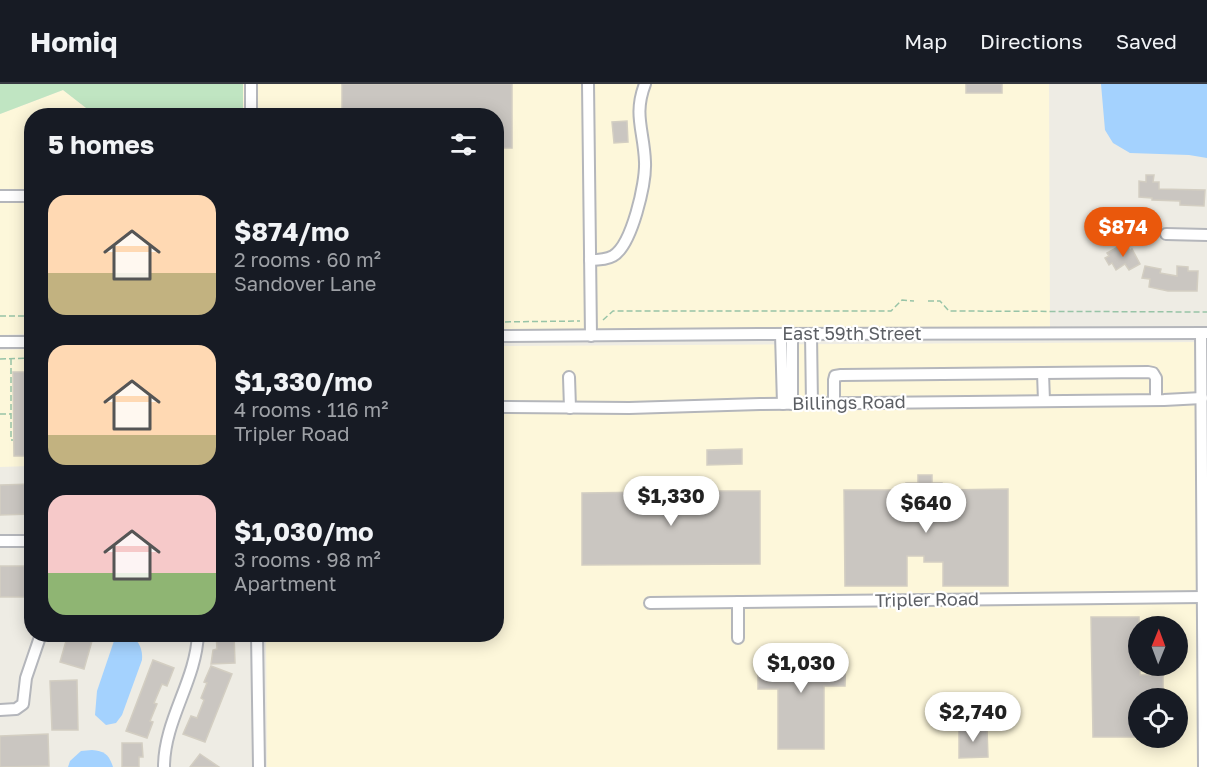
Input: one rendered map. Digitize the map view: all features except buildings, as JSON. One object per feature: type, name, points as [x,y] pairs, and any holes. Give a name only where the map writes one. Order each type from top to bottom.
[{"type":"street","points":[[251,84],[252,108]]},
{"type":"street","points":[[588,84],[591,336]]},
{"type":"street","points":[[590,260],[612,256],[624,245],[643,189],[645,161],[639,127],[639,99],[645,84]]},
{"type":"street","points":[[0,196],[24,196]]},
{"type":"street","points":[[1166,234],[1207,235]]},
{"type":"street","points":[[1204,333],[1202,398],[1204,767]]},
{"type":"street","name":"East 59th Street","points":[[504,336],[1204,333]]},
{"type":"street","points":[[787,334],[788,404]]},
{"type":"street","points":[[811,334],[812,404]]},
{"type":"street","points":[[0,342],[24,342]]},
{"type":"street","points":[[1042,373],[1044,402]]},
{"type":"street","points":[[834,403],[835,376],[841,375],[1042,373],[1153,373],[1156,378],[1156,400]]},
{"type":"street","points":[[569,377],[570,408]]},
{"type":"street","name":"Billings Road","points":[[504,407],[1044,402],[1202,398]]},
{"type":"street","points":[[0,541],[24,541]]},
{"type":"street","name":"Tripler Road","points":[[650,603],[1204,597]]},
{"type":"street","points":[[738,603],[738,638]]},
{"type":"street","points":[[0,710],[16,709],[23,704],[26,678],[38,642]]},
{"type":"street","points":[[164,767],[167,736],[191,673],[197,642]]},
{"type":"street","points":[[257,642],[260,767]]},
{"type":"path","points":[[601,322],[613,311],[891,312],[902,300],[914,301]]},
{"type":"path","points":[[928,301],[940,301],[949,311],[1207,312]]},
{"type":"path","points":[[0,316],[24,316]]},
{"type":"path","points":[[504,322],[581,321]]},
{"type":"path","points":[[0,359],[24,358]]},
{"type":"path","points":[[11,359],[11,414],[12,440],[14,440]]},
{"type":"path","points":[[0,414],[11,414]]},
{"type":"shaded area","points":[[243,84],[593,84],[592,332],[504,332],[504,108],[243,108]]},
{"type":"shaded area","points":[[595,84],[1049,84],[1050,331],[596,331]]},
{"type":"shaded area","points":[[63,90],[86,108],[24,108],[24,334],[0,335],[0,114]]},
{"type":"shaded area","points":[[1207,342],[1207,767],[267,767],[266,642],[504,642],[504,346]]},
{"type":"shaded area","points":[[24,349],[24,466],[0,467],[0,350]]},
{"type":"green space","points":[[0,84],[243,84],[243,108],[86,108],[63,90],[0,114]]},
{"type":"water","points":[[1101,84],[1207,84],[1207,158],[1189,155],[1130,153],[1113,143],[1105,130]]},
{"type":"water","points":[[114,642],[137,642],[142,660],[122,715],[116,723],[106,725],[95,715],[97,691]]},
{"type":"water","points":[[92,750],[106,754],[113,767],[68,767],[70,761],[81,751]]}]
